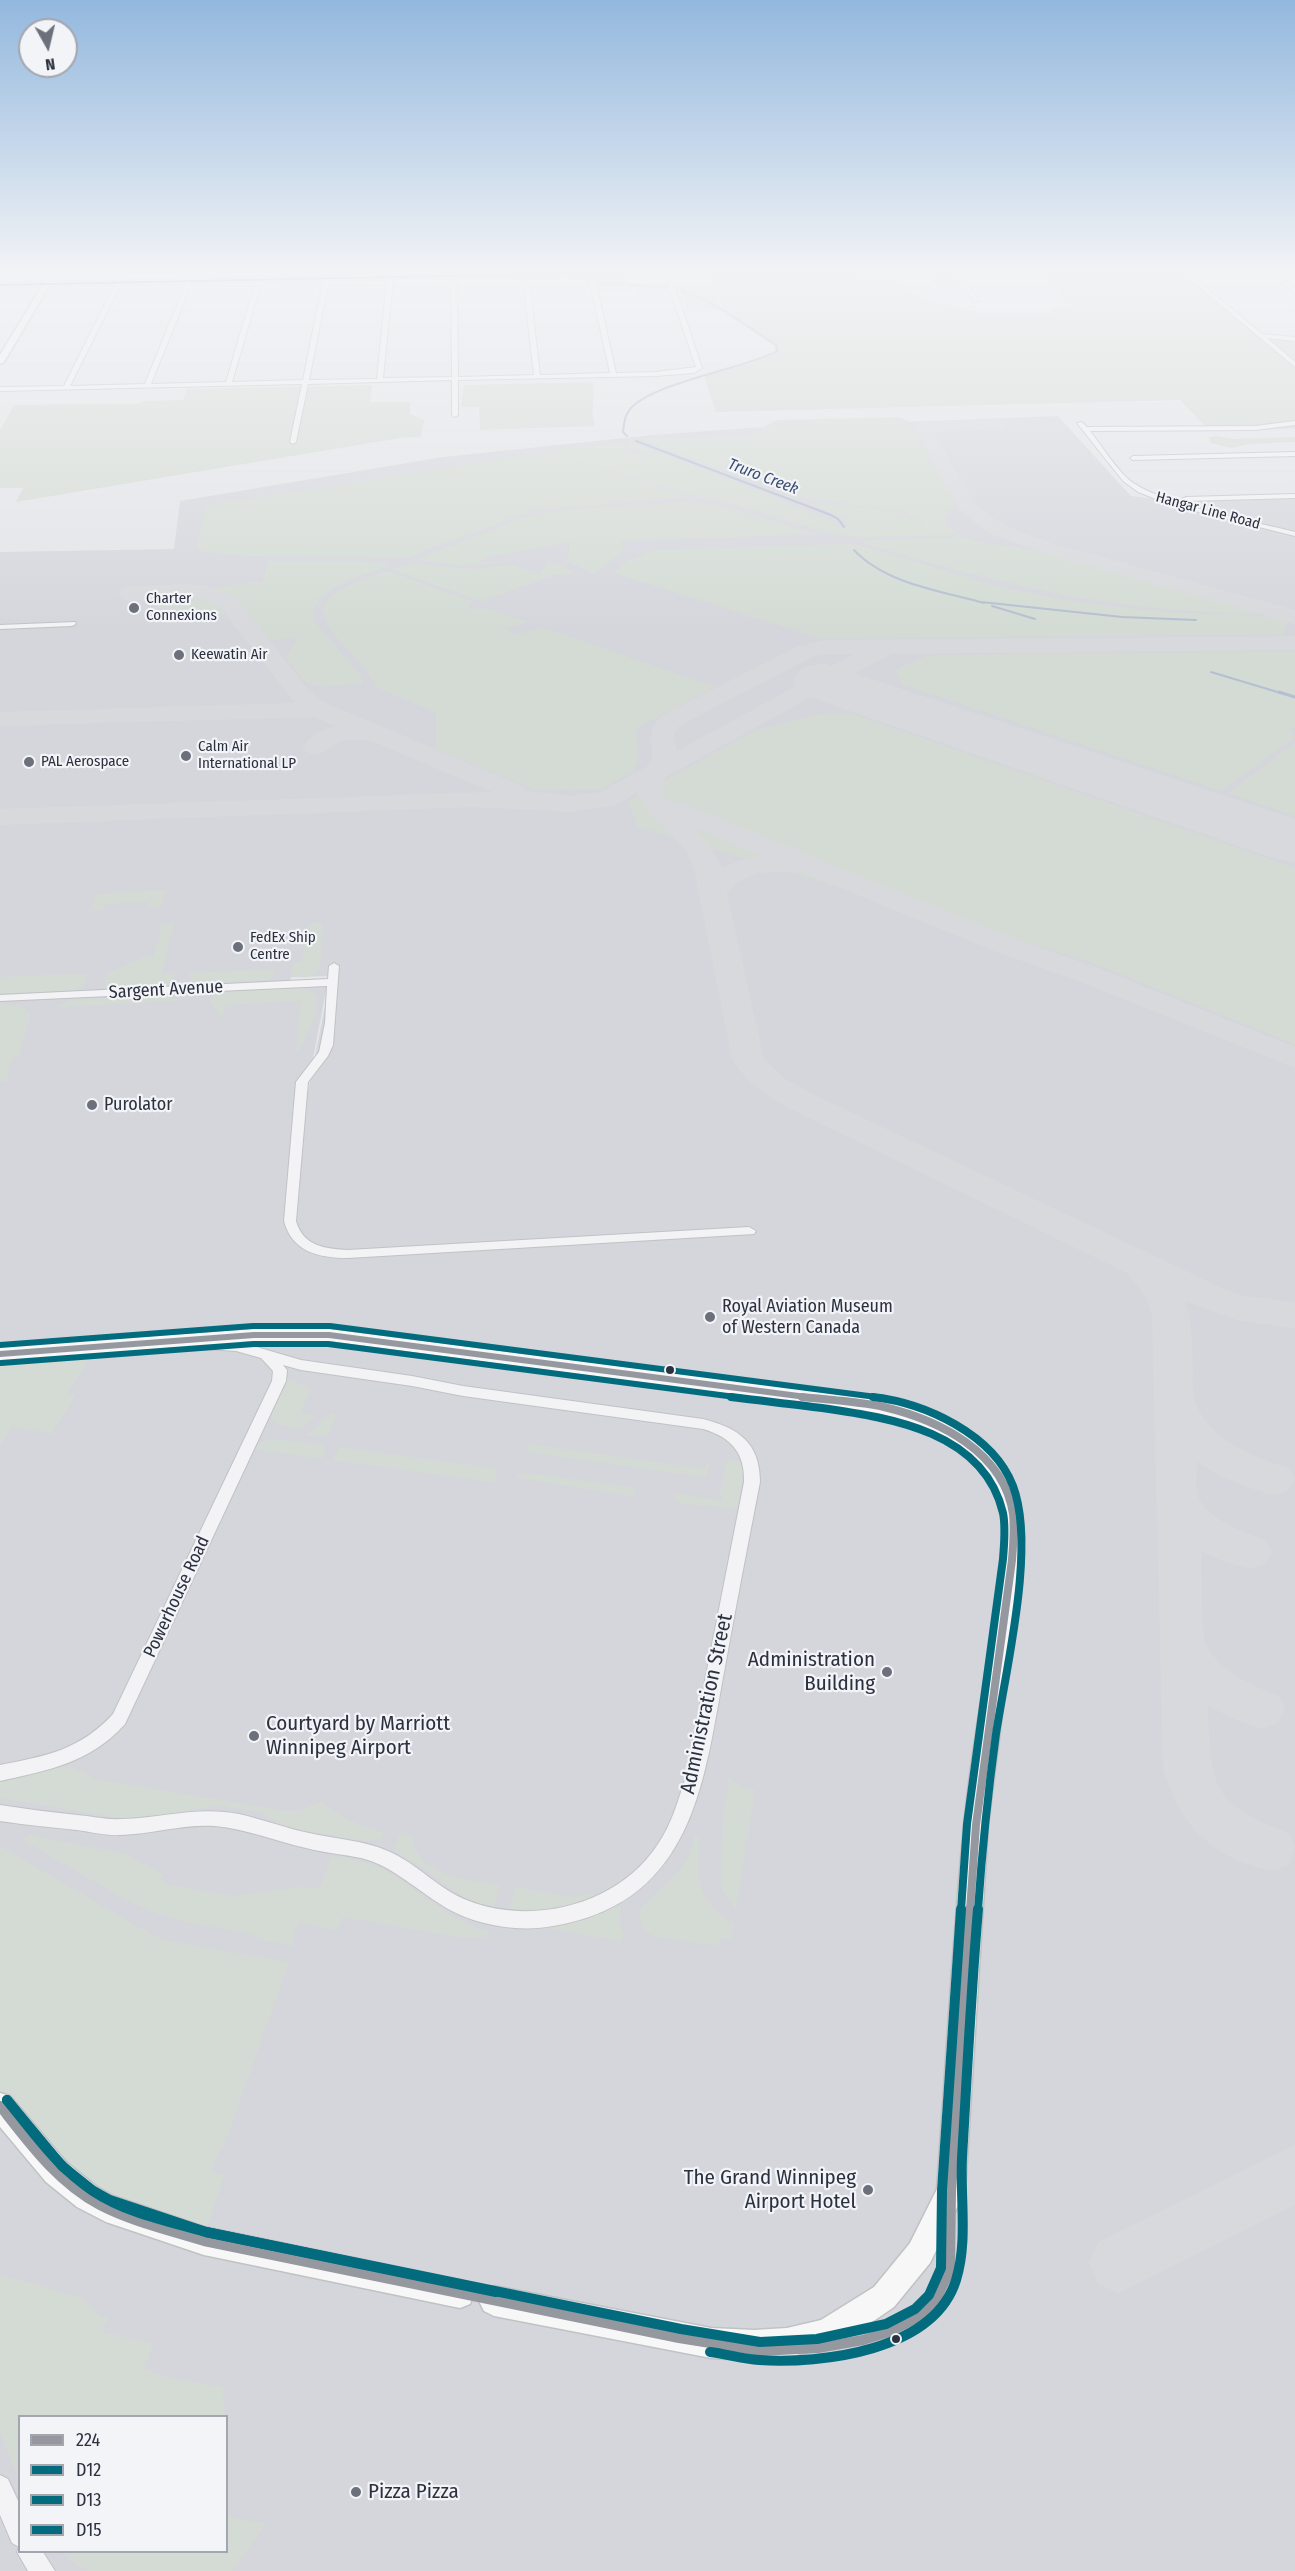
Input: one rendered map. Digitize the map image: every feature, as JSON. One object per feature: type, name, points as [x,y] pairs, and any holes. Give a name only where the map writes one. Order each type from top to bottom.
[{"type":"main road","points":[[0,1354],[271,1334],[328,1335],[882,1407],[926,1419],[962,1439],[988,1462],[1006,1491],[1013,1521],[1012,1560],[976,1825],[951,2191],[920,2253],[884,2296],[866,2310],[826,2333],[787,2343],[754,2345],[711,2343],[494,2301]]},
{"type":"main road","points":[[0,2106],[56,2172],[87,2198],[106,2208],[204,2241],[460,2294]]},
{"type":"street","points":[[0,391],[33,390]]},
{"type":"street","points":[[293,442],[303,390]]},
{"type":"street","points":[[454,390],[455,415]]},
{"type":"street","name":"Hangar Line Road","points":[[1295,423],[1279,427],[1244,428],[1082,426],[1125,480],[1145,493],[1174,503],[1295,534]]},
{"type":"street","points":[[1132,458],[1295,454]]},
{"type":"street","points":[[1186,499],[1295,496]]},
{"type":"street","points":[[0,627],[72,624]]},
{"type":"street","points":[[334,966],[326,1050],[318,1062],[307,1071],[302,1082],[290,1221],[297,1239],[308,1248],[348,1254],[749,1231]]},
{"type":"street","name":"Sargent Avenue","points":[[0,999],[333,982]]},
{"type":"street","name":"Administration Street","points":[[2,1814],[108,1827],[201,1818],[266,1828],[308,1841],[376,1854],[397,1863],[447,1898],[466,1908],[521,1920],[562,1916],[606,1900],[644,1874],[660,1858],[672,1838],[695,1777],[752,1482],[752,1460],[745,1446],[731,1434],[714,1426],[463,1391],[302,1365],[267,1357],[236,1346],[164,1343]]},
{"type":"street","name":"Powerhouse Road","points":[[0,1773],[74,1755],[100,1739],[119,1719],[279,1381],[280,1370],[267,1357]]},
{"type":"street","points":[[0,2487],[18,2530]]},
{"type":"street","points":[[30,2553],[43,2571]]},
{"type":"shaded area","points":[[187,390],[371,390],[370,402],[410,402],[410,414],[424,420],[421,437],[406,437],[16,502],[23,488],[0,488],[0,430],[14,405],[137,404],[142,401],[183,400]]},
{"type":"shaded area","points":[[463,390],[593,390],[595,426],[480,430],[479,407],[461,407]]},
{"type":"shaded area","points":[[709,390],[1295,390],[1295,429],[1210,431],[1180,400],[716,412]]},
{"type":"shaded area","points":[[1058,416],[1131,496],[1179,502],[1295,499],[1295,2571],[0,2571],[0,552],[174,549],[180,501],[443,457],[653,435],[748,428]],"holes":[[[331,976],[301,1127],[327,985],[288,986],[291,977]]]},
{"type":"shaded area","points":[[899,417],[908,421],[955,502],[944,524],[962,535],[863,537],[836,535],[716,500],[700,498],[585,463],[542,453],[565,448],[622,443],[634,454],[646,455],[631,448],[627,444],[629,441],[655,454],[664,454],[835,522],[842,528],[848,525],[842,518],[807,502],[897,511],[922,525],[924,524],[903,511],[795,497],[640,439],[748,435],[779,420]]},
{"type":"shaded area","points":[[1215,436],[1235,439],[1295,437],[1295,442],[1249,444],[1232,448],[1210,443],[1209,438]]},
{"type":"shaded area","points":[[532,454],[569,460],[689,497],[535,510],[406,558],[246,556],[204,552],[197,547],[205,509],[208,505],[215,503]]},
{"type":"shaded area","points":[[686,502],[719,505],[818,534],[621,541],[623,552],[594,574],[567,561],[570,542],[489,557],[478,562],[504,562],[449,565],[417,559],[533,514]]},
{"type":"shaded area","points":[[967,537],[974,541],[1043,551],[1262,612],[1237,614],[1150,608],[1067,596],[944,567],[862,543],[867,540]]},
{"type":"shaded area","points":[[850,544],[994,585],[1099,605],[1170,612],[1278,616],[1288,619],[1283,635],[819,638],[614,573],[627,561],[653,550]]},
{"type":"shaded area","points":[[268,561],[361,561],[388,564],[388,566],[353,579],[328,592],[319,600],[314,610],[314,621],[361,676],[363,684],[320,686],[306,683],[286,658],[298,638],[266,640],[232,596],[207,589],[248,583],[262,583],[261,587]]},
{"type":"shaded area","points":[[547,563],[560,565],[574,572],[564,576],[557,574],[481,601],[395,571],[394,568],[414,564],[473,569],[513,565],[540,574]]},
{"type":"shaded area","points":[[383,572],[390,572],[471,601],[468,606],[472,609],[490,609],[528,622],[506,629],[517,635],[542,627],[715,687],[636,728],[638,762],[633,771],[602,789],[536,790],[436,749],[436,712],[375,687],[364,667],[329,627],[324,606],[329,599],[350,585]]},
{"type":"shaded area","points":[[181,596],[195,596],[212,601],[225,615],[174,618],[166,607],[149,610]]},
{"type":"shaded area","points":[[1295,651],[1295,728],[1287,728],[1293,730],[1295,737],[1221,791],[902,684],[895,670],[927,656],[939,655]]},
{"type":"shaded area","points":[[823,714],[853,714],[1295,868],[1295,1044],[1088,961],[638,827],[628,801],[756,730]]},
{"type":"shaded area","points":[[1295,743],[1295,816],[1228,793]]},
{"type":"shaded area","points":[[165,890],[161,907],[148,908],[149,902],[105,904],[103,910],[92,910],[96,894]]},
{"type":"shaded area","points":[[174,923],[162,973],[175,973],[171,983],[138,989],[105,986],[105,977],[108,973],[144,957],[153,956],[162,926],[157,924]]},
{"type":"shaded area","points":[[310,923],[323,923],[320,967],[311,976],[299,977],[291,974],[293,963],[302,962],[306,931]]},
{"type":"shaded area","points":[[276,969],[273,977],[266,980],[198,984],[189,979],[190,973]]},
{"type":"shaded area","points":[[87,975],[82,987],[74,990],[0,994],[0,977]]},
{"type":"shaded area","points":[[300,988],[314,993],[317,1006],[309,1031],[296,1053],[301,1001],[226,1005],[222,1019],[209,1000],[214,996],[236,991]]},
{"type":"shaded area","points":[[161,996],[179,999],[59,1007],[58,1005],[73,1000]]},
{"type":"shaded area","points":[[0,1004],[20,1005],[30,1012],[19,1057],[13,1057],[6,1082],[0,1082]]},
{"type":"shaded area","points":[[90,1357],[67,1394],[76,1394],[52,1434],[12,1427],[0,1445],[0,1363]]},
{"type":"shaded area","points":[[288,1379],[311,1389],[300,1413],[316,1416],[300,1428],[279,1425],[271,1416]]},
{"type":"shaded area","points":[[332,1413],[336,1417],[328,1436],[304,1435],[312,1431]]},
{"type":"shaded area","points":[[274,1439],[323,1445],[326,1450],[321,1459],[255,1449],[261,1442]]},
{"type":"shaded area","points":[[529,1444],[705,1469],[707,1462],[709,1463],[704,1477],[526,1452]]},
{"type":"shaded area","points":[[339,1447],[492,1468],[497,1470],[496,1483],[333,1460]]},
{"type":"shaded area","points":[[727,1460],[739,1462],[744,1468],[737,1509],[679,1503],[673,1493],[723,1501],[720,1492]]},
{"type":"shaded area","points":[[527,1473],[630,1487],[635,1490],[636,1495],[516,1478],[520,1474]]},
{"type":"shaded area","points":[[72,1767],[96,1779],[284,1811],[297,1811],[320,1802],[351,1821],[385,1833],[381,1839],[365,1841],[292,1829],[259,1812],[217,1805],[166,1815],[126,1819],[0,1798],[0,1780],[55,1768]]},
{"type":"shaded area","points":[[729,1777],[743,1788],[755,1790],[736,1909],[721,1886],[723,1821]]},
{"type":"shaded area","points":[[401,1832],[411,1834],[415,1849],[433,1868],[458,1877],[500,1885],[493,1909],[467,1898],[396,1852],[394,1847]]},
{"type":"shaded area","points":[[29,1835],[126,1854],[164,1875],[161,1880],[169,1885],[233,1896],[300,1887],[320,1888],[332,1856],[359,1861],[379,1868],[398,1879],[447,1913],[488,1931],[487,1937],[463,1938],[343,1917],[337,1931],[299,1922],[292,1942],[295,1946],[266,1941],[246,1933],[189,1923],[128,1901],[23,1840]]},
{"type":"shaded area","points":[[695,1836],[700,1836],[699,1876],[705,1897],[721,1915],[734,1924],[731,1940],[720,1938],[718,1946],[652,1936],[640,1921],[641,1908],[680,1869]]},
{"type":"shaded area","points":[[0,1846],[152,1935],[168,1941],[289,1962],[223,2149],[220,2148],[211,2172],[225,2175],[207,2226],[129,2206],[89,2185],[61,2161],[0,2090]]},
{"type":"shaded area","points":[[516,1887],[574,1897],[592,1893],[594,1898],[552,1908],[509,1912]]},
{"type":"shaded area","points":[[617,1903],[621,1908],[619,1922],[624,1936],[620,1941],[546,1928],[588,1916]]},
{"type":"shaded area","points":[[0,2275],[80,2297],[98,2315],[108,2318],[102,2332],[153,2344],[144,2369],[166,2377],[223,2387],[224,2415],[18,2415],[18,2478],[0,2433]]},
{"type":"shaded area","points":[[228,2516],[265,2524],[232,2571],[87,2571],[61,2553],[228,2553]]},
{"type":"waterway","name":"Truro Creek","points":[[627,436],[623,432],[627,414],[636,404],[662,390]]},
{"type":"waterway","name":"Truro Creek","points":[[636,441],[831,515],[838,519],[844,527]]},
{"type":"waterway","name":"Truro Creek","points":[[854,550],[867,562],[898,579],[984,603]]},
{"type":"waterway","points":[[981,602],[1122,617],[1196,620]]},
{"type":"waterway","name":"Truro Creek","points":[[992,606],[1035,619]]},
{"type":"waterway","points":[[1211,672],[1284,694]]},
{"type":"waterway","points":[[1279,692],[1295,697]]},
{"type":"taxiway","points":[[998,425],[922,427],[967,507],[982,520],[998,530],[1044,547],[1295,617]]},
{"type":"taxiway","points":[[130,594],[193,591],[218,596],[227,601],[299,694],[312,706],[324,712]]},
{"type":"taxiway","points":[[890,647],[1295,643]]},
{"type":"taxiway","points":[[658,771],[665,759],[662,734],[670,721],[804,652],[825,647],[890,647]]},
{"type":"taxiway","points":[[820,682],[875,652],[890,647]]},
{"type":"taxiway","points":[[890,647],[898,647]]},
{"type":"taxiway","points":[[806,678],[820,682]]},
{"type":"taxiway","points":[[658,771],[820,682]]},
{"type":"taxiway","points":[[820,682],[940,722]]},
{"type":"taxiway","points":[[0,719],[314,710],[324,712]]},
{"type":"taxiway","points":[[324,712],[514,792]]},
{"type":"taxiway","points":[[315,747],[326,737],[341,732],[372,733]]},
{"type":"taxiway","points":[[529,798],[572,804],[607,799],[658,771]]},
{"type":"taxiway","points":[[658,771],[650,783],[650,794],[660,809],[701,852],[708,869],[713,893]]},
{"type":"taxiway","points":[[0,817],[472,799],[553,803]]},
{"type":"taxiway","points":[[670,808],[1005,945],[1092,976],[1295,1058]]},
{"type":"taxiway","points":[[713,893],[728,876],[748,867],[770,863],[793,864]]},
{"type":"taxiway","points":[[713,893],[748,1059],[766,1080],[807,1104],[1211,1298],[1240,1308],[1295,1315]]},
{"type":"taxiway","points":[[1141,1265],[1165,1297],[1171,1316],[1187,1768],[1198,1798],[1217,1821],[1241,1838],[1271,1849]]},
{"type":"taxiway","points":[[1177,1403],[1180,1417],[1188,1430],[1214,1453],[1246,1470],[1274,1479]]},
{"type":"taxiway","points":[[1178,1499],[1199,1526],[1217,1540],[1250,1552]]},
{"type":"taxiway","points":[[1183,1644],[1197,1667],[1214,1685],[1236,1699],[1261,1709]]},
{"type":"taxiway","points":[[1119,2263],[1295,2174]]},
{"type":"runway","points":[[823,681],[1295,842]]},
{"type":"transit line","name":"D13","points":[[0,1345],[253,1326],[330,1326],[884,1398],[938,1416],[962,1429],[983,1444],[1000,1463],[1013,1485],[1020,1511],[1022,1541],[1016,1604],[984,1833],[961,2183],[962,2248],[956,2280],[951,2295],[942,2308],[926,2323],[883,2345],[832,2357],[782,2361],[747,2359],[710,2352]]},
{"type":"transit line","name":"224","points":[[0,1354],[254,1335],[329,1335],[882,1407],[944,1429],[979,1453],[993,1469],[1004,1487],[1012,1509],[1014,1528],[1012,1560],[976,1825],[951,2191],[950,2270],[936,2300],[920,2316],[889,2332],[863,2340],[818,2348],[760,2351],[679,2338],[204,2241],[128,2218],[86,2197],[50,2167],[0,2106]]},
{"type":"transit line","name":"D12","points":[[1,1363],[254,1344],[328,1344],[880,1416],[920,1428],[957,1447],[973,1460],[986,1475],[996,1492],[1003,1513],[1005,1530],[967,1824],[942,2190],[941,2268],[929,2295],[915,2309],[886,2324],[861,2331],[817,2339],[760,2342],[681,2329],[206,2232],[120,2205],[93,2191],[57,2161],[7,2100]]},
{"type":"transit line","name":"D13","points":[[7,2100],[62,2166],[92,2190],[110,2200],[206,2232],[496,2292]]},
{"type":"place","name":"Charter Connexions","points":[[134,608]]},
{"type":"place","name":"Keewatin Air","points":[[179,655]]},
{"type":"place","name":"Calm Air International LP","points":[[186,756]]},
{"type":"place","name":"PAL Aerospace","points":[[29,762]]},
{"type":"place","name":"FedEx Ship Centre","points":[[238,947]]},
{"type":"place","name":"Purolator","points":[[92,1105]]},
{"type":"place","name":"Royal Aviation Museum of Western Canada","points":[[710,1317]]},
{"type":"place","name":"Administration Building","points":[[887,1672]]},
{"type":"place","name":"Courtyard by Marriott Winnipeg Airport","points":[[254,1736]]},
{"type":"place","name":"The Grand Winnipeg Airport Hotel","points":[[868,2190]]},
{"type":"place","name":"Pizza Pizza","points":[[356,2492]]}]
